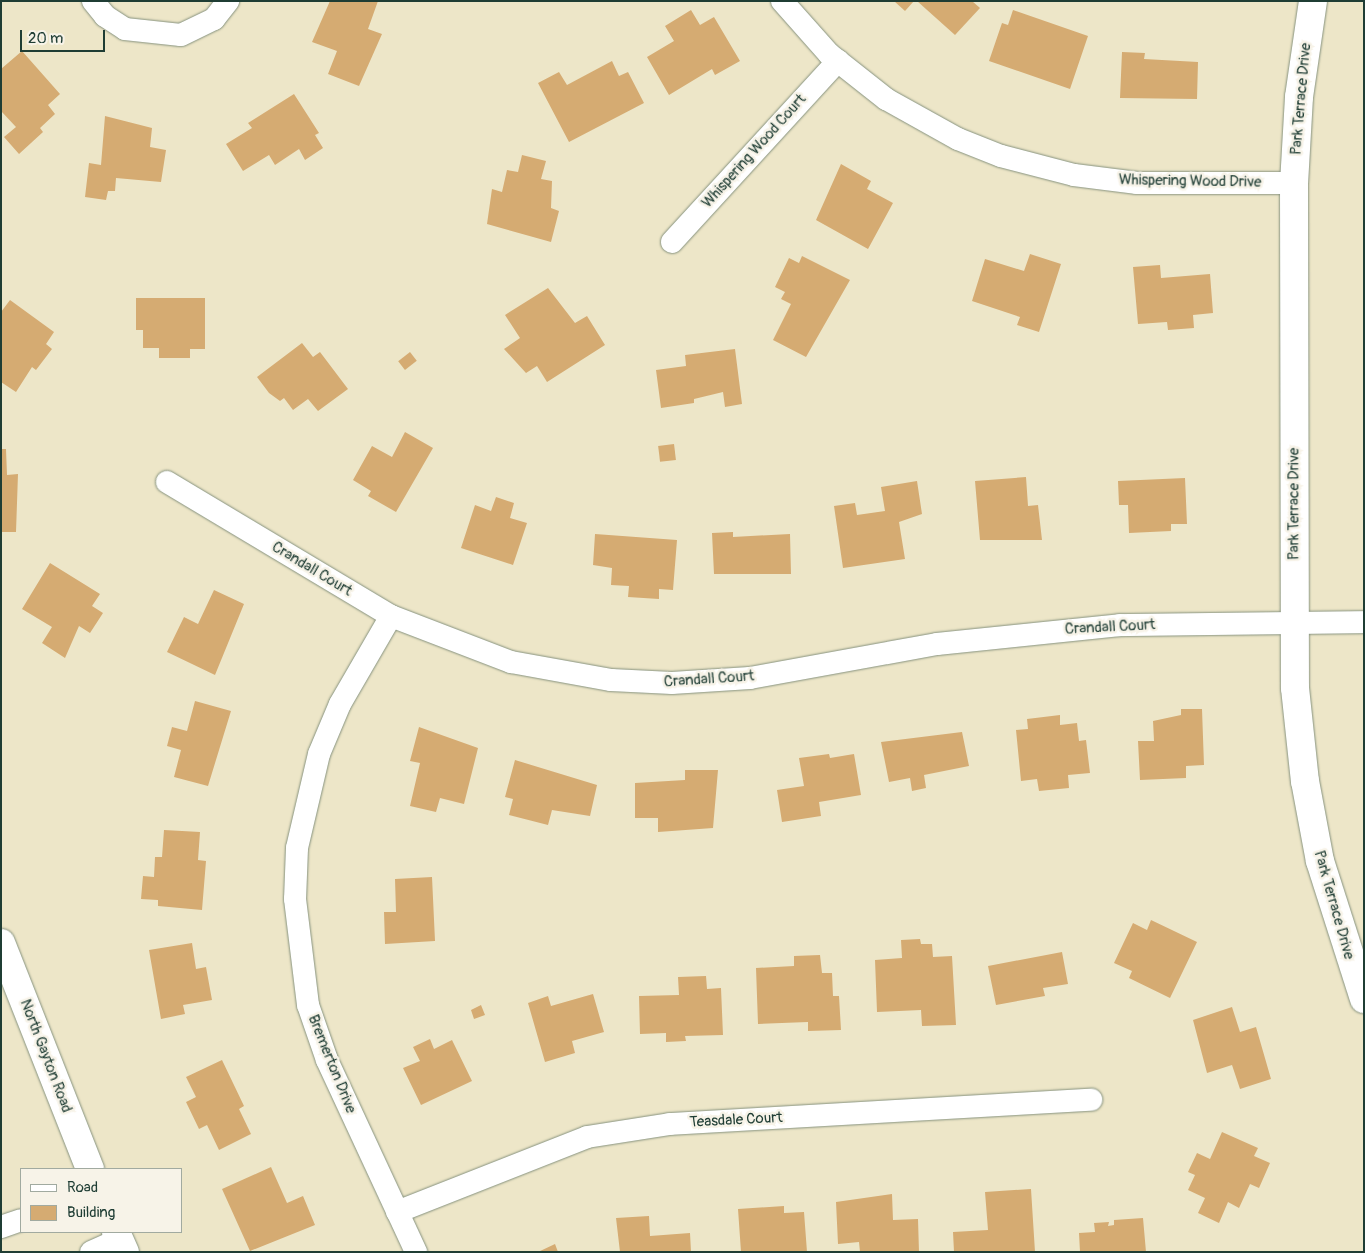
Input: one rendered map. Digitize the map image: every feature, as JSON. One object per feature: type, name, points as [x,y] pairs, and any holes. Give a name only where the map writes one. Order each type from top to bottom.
[{"type":"street","points":[[93,1],[105,16],[125,29],[181,35],[214,19],[228,1]]},
{"type":"street","name":"Whispering Wood Drive","points":[[782,1],[838,61],[886,99],[942,130],[1001,156],[1048,170],[1137,183],[1294,183]]},
{"type":"street","name":"Park Terrace Drive","points":[[1313,1],[1299,97],[1294,183],[1295,688],[1306,790],[1337,923],[1364,999]]},
{"type":"street","name":"Whispering Wood Court","points":[[672,242],[838,61]]},
{"type":"street","name":"Crandall Court","points":[[167,482],[391,616],[511,662],[576,676],[672,683],[750,678],[1014,634],[1120,624],[1364,622]]},
{"type":"street","name":"Bremerton Drive","points":[[391,616],[340,704],[319,754],[297,848],[294,899],[308,1005],[327,1060],[416,1252]]},
{"type":"street","name":"North Gayton Road","points":[[1,943],[90,1168]]},
{"type":"street","name":"Teasdale Court","points":[[397,1212],[587,1137],[670,1124],[1090,1100]]},
{"type":"street","points":[[1,1227],[20,1220]]},
{"type":"street","points":[[91,1252],[120,1241]]},
{"type":"building","points":[[330,1],[378,1],[368,29],[382,34],[359,86],[328,74],[337,51],[312,42]]},
{"type":"building","points":[[894,1],[914,1],[905,11]]},
{"type":"building","points":[[917,1],[972,1],[980,8],[955,35]]},
{"type":"building","points":[[691,10],[700,25],[714,17],[740,61],[715,75],[712,69],[669,95],[647,57],[674,41],[665,26]]},
{"type":"building","points":[[1013,10],[1088,36],[1070,89],[989,61],[1002,23],[1008,25]]},
{"type":"building","points":[[22,51],[60,94],[48,105],[55,114],[40,128],[43,132],[19,154],[4,137],[16,127],[1,111],[1,69]]},
{"type":"building","points":[[1122,52],[1145,53],[1144,59],[1198,62],[1197,99],[1120,98]]},
{"type":"building","points":[[612,61],[619,76],[628,72],[644,103],[569,142],[538,83],[559,72],[567,85]]},
{"type":"building","points":[[294,94],[319,133],[315,135],[323,148],[305,160],[299,149],[275,165],[269,155],[243,171],[226,144],[252,128],[248,123]]},
{"type":"building","points":[[105,116],[152,128],[150,147],[166,150],[161,182],[116,178],[115,191],[108,191],[106,200],[85,197],[89,163],[101,165]]},
{"type":"building","points":[[522,155],[546,161],[541,179],[552,181],[551,208],[559,211],[551,242],[487,224],[492,189],[502,192],[507,170],[518,172]]},
{"type":"building","points":[[841,164],[871,181],[867,189],[893,203],[868,249],[816,220]]},
{"type":"building","points":[[1030,254],[1061,264],[1039,332],[1017,325],[1020,317],[972,301],[985,259],[1024,271]]},
{"type":"building","points":[[802,256],[850,280],[806,357],[773,340],[791,304],[781,299],[785,292],[775,287],[789,258],[799,263]]},
{"type":"building","points":[[1160,265],[1161,278],[1210,274],[1213,313],[1193,315],[1194,328],[1168,330],[1167,322],[1138,324],[1133,267]]},
{"type":"building","points":[[548,288],[575,323],[587,316],[605,345],[547,382],[537,366],[526,373],[504,349],[520,338],[505,315]]},
{"type":"building","points":[[136,298],[205,298],[205,349],[190,349],[190,358],[159,358],[159,348],[143,348],[143,330],[136,330]]},
{"type":"building","points":[[10,300],[54,332],[46,344],[52,349],[36,370],[32,367],[16,392],[1,382],[1,312]]},
{"type":"building","points":[[302,343],[313,357],[320,352],[348,389],[318,411],[308,399],[293,410],[284,398],[280,401],[269,393],[257,377]]},
{"type":"building","points":[[735,349],[742,404],[725,407],[723,392],[694,399],[694,403],[661,408],[656,370],[686,366],[685,355]]},
{"type":"building","points":[[410,352],[417,361],[405,370],[398,361]]},
{"type":"building","points":[[405,432],[433,448],[396,512],[368,496],[371,491],[353,480],[372,446],[392,457]]},
{"type":"building","points":[[674,444],[676,460],[660,462],[658,446]]},
{"type":"building","points":[[1,449],[6,449],[7,475],[18,474],[16,532],[1,532]]},
{"type":"building","points":[[1026,477],[1028,506],[1038,505],[1042,540],[980,540],[975,481]]},
{"type":"building","points":[[1185,478],[1187,524],[1171,524],[1171,531],[1129,533],[1128,505],[1119,505],[1118,481]]},
{"type":"building","points":[[917,481],[922,514],[899,522],[905,559],[843,568],[834,506],[855,503],[857,515],[885,511],[881,487]]},
{"type":"building","points":[[496,497],[514,503],[510,518],[527,523],[513,565],[461,548],[475,505],[491,511]]},
{"type":"building","points":[[733,532],[733,537],[790,534],[791,574],[714,574],[712,533]]},
{"type":"building","points":[[595,534],[677,540],[673,590],[659,589],[659,599],[628,597],[629,586],[611,585],[612,568],[593,565]]},
{"type":"building","points":[[50,563],[100,594],[92,606],[103,613],[90,633],[79,626],[65,658],[42,643],[52,627],[22,609]]},
{"type":"building","points":[[214,590],[244,604],[215,675],[167,652],[184,617],[198,624]]},
{"type":"building","points":[[195,701],[231,711],[208,786],[174,777],[181,750],[167,746],[172,727],[187,731]]},
{"type":"building","points":[[1181,709],[1202,709],[1204,765],[1186,766],[1186,778],[1140,780],[1138,741],[1154,741],[1153,721],[1181,715]]},
{"type":"building","points":[[1060,715],[1060,725],[1077,723],[1079,741],[1086,740],[1090,773],[1068,775],[1069,788],[1039,791],[1037,779],[1021,781],[1016,730],[1028,729],[1027,719]]},
{"type":"building","points":[[419,727],[478,748],[464,804],[440,798],[436,812],[410,806],[420,763],[410,761]]},
{"type":"building","points":[[962,732],[969,766],[924,775],[926,788],[912,791],[910,778],[889,782],[881,742]]},
{"type":"building","points":[[829,754],[830,758],[854,754],[861,795],[819,802],[821,816],[782,822],[777,790],[804,786],[799,758]]},
{"type":"building","points":[[515,760],[597,785],[590,816],[552,810],[548,825],[509,815],[513,799],[505,797]]},
{"type":"building","points":[[685,770],[718,770],[713,828],[658,832],[658,818],[635,818],[635,783],[685,780]]},
{"type":"building","points":[[164,830],[200,832],[198,860],[206,861],[202,910],[158,906],[158,900],[141,899],[143,876],[154,877],[155,857],[162,857]]},
{"type":"building","points":[[432,877],[435,941],[385,944],[384,912],[396,912],[395,879]]},
{"type":"building","points":[[1151,920],[1197,942],[1170,998],[1129,978],[1132,971],[1114,963],[1133,923],[1147,930]]},
{"type":"building","points":[[920,939],[921,944],[932,944],[933,957],[952,956],[956,1025],[922,1026],[921,1010],[877,1012],[875,960],[902,958],[901,940]]},
{"type":"building","points":[[192,943],[196,969],[206,967],[212,1000],[183,1005],[185,1014],[161,1019],[149,950]]},
{"type":"building","points":[[1062,952],[1068,984],[1043,988],[1045,996],[996,1005],[988,966]]},
{"type":"building","points":[[820,955],[822,973],[832,973],[833,996],[839,996],[841,1030],[808,1031],[808,1022],[758,1024],[756,968],[794,966],[794,956]]},
{"type":"building","points":[[706,976],[707,989],[721,988],[723,1035],[685,1036],[686,1041],[666,1042],[666,1033],[640,1034],[639,996],[679,995],[678,977]]},
{"type":"building","points":[[593,994],[604,1032],[572,1041],[575,1053],[545,1062],[528,1003],[548,996],[551,1006]]},
{"type":"building","points":[[481,1005],[485,1015],[474,1019],[471,1010]]},
{"type":"building","points":[[1232,1007],[1240,1032],[1256,1027],[1271,1079],[1240,1089],[1232,1065],[1207,1073],[1193,1020]]},
{"type":"building","points":[[430,1039],[434,1049],[452,1040],[472,1081],[421,1105],[403,1068],[420,1061],[413,1047]]},
{"type":"building","points":[[222,1060],[244,1106],[239,1109],[251,1134],[219,1150],[207,1125],[199,1129],[186,1102],[196,1097],[186,1077]]},
{"type":"building","points":[[1222,1132],[1258,1148],[1254,1156],[1270,1163],[1259,1188],[1250,1184],[1239,1208],[1228,1202],[1219,1223],[1198,1213],[1205,1198],[1188,1190],[1195,1175],[1188,1172],[1197,1153],[1210,1159]]},
{"type":"building","points":[[271,1167],[287,1203],[303,1196],[315,1225],[250,1251],[222,1189]]},
{"type":"building","points":[[1031,1189],[1035,1252],[954,1252],[953,1232],[988,1230],[985,1192]]},
{"type":"building","points":[[892,1194],[893,1220],[918,1219],[919,1252],[860,1252],[859,1242],[838,1244],[836,1202]]},
{"type":"building","points":[[784,1206],[784,1213],[804,1212],[807,1252],[741,1252],[738,1209]]},
{"type":"building","points":[[649,1216],[650,1236],[690,1233],[691,1252],[620,1252],[616,1218]]},
{"type":"building","points":[[1143,1218],[1146,1252],[1080,1252],[1079,1233],[1095,1232],[1094,1223],[1109,1222],[1108,1226],[1114,1225],[1114,1220]]},
{"type":"building","points":[[555,1244],[558,1252],[538,1252]]}]
